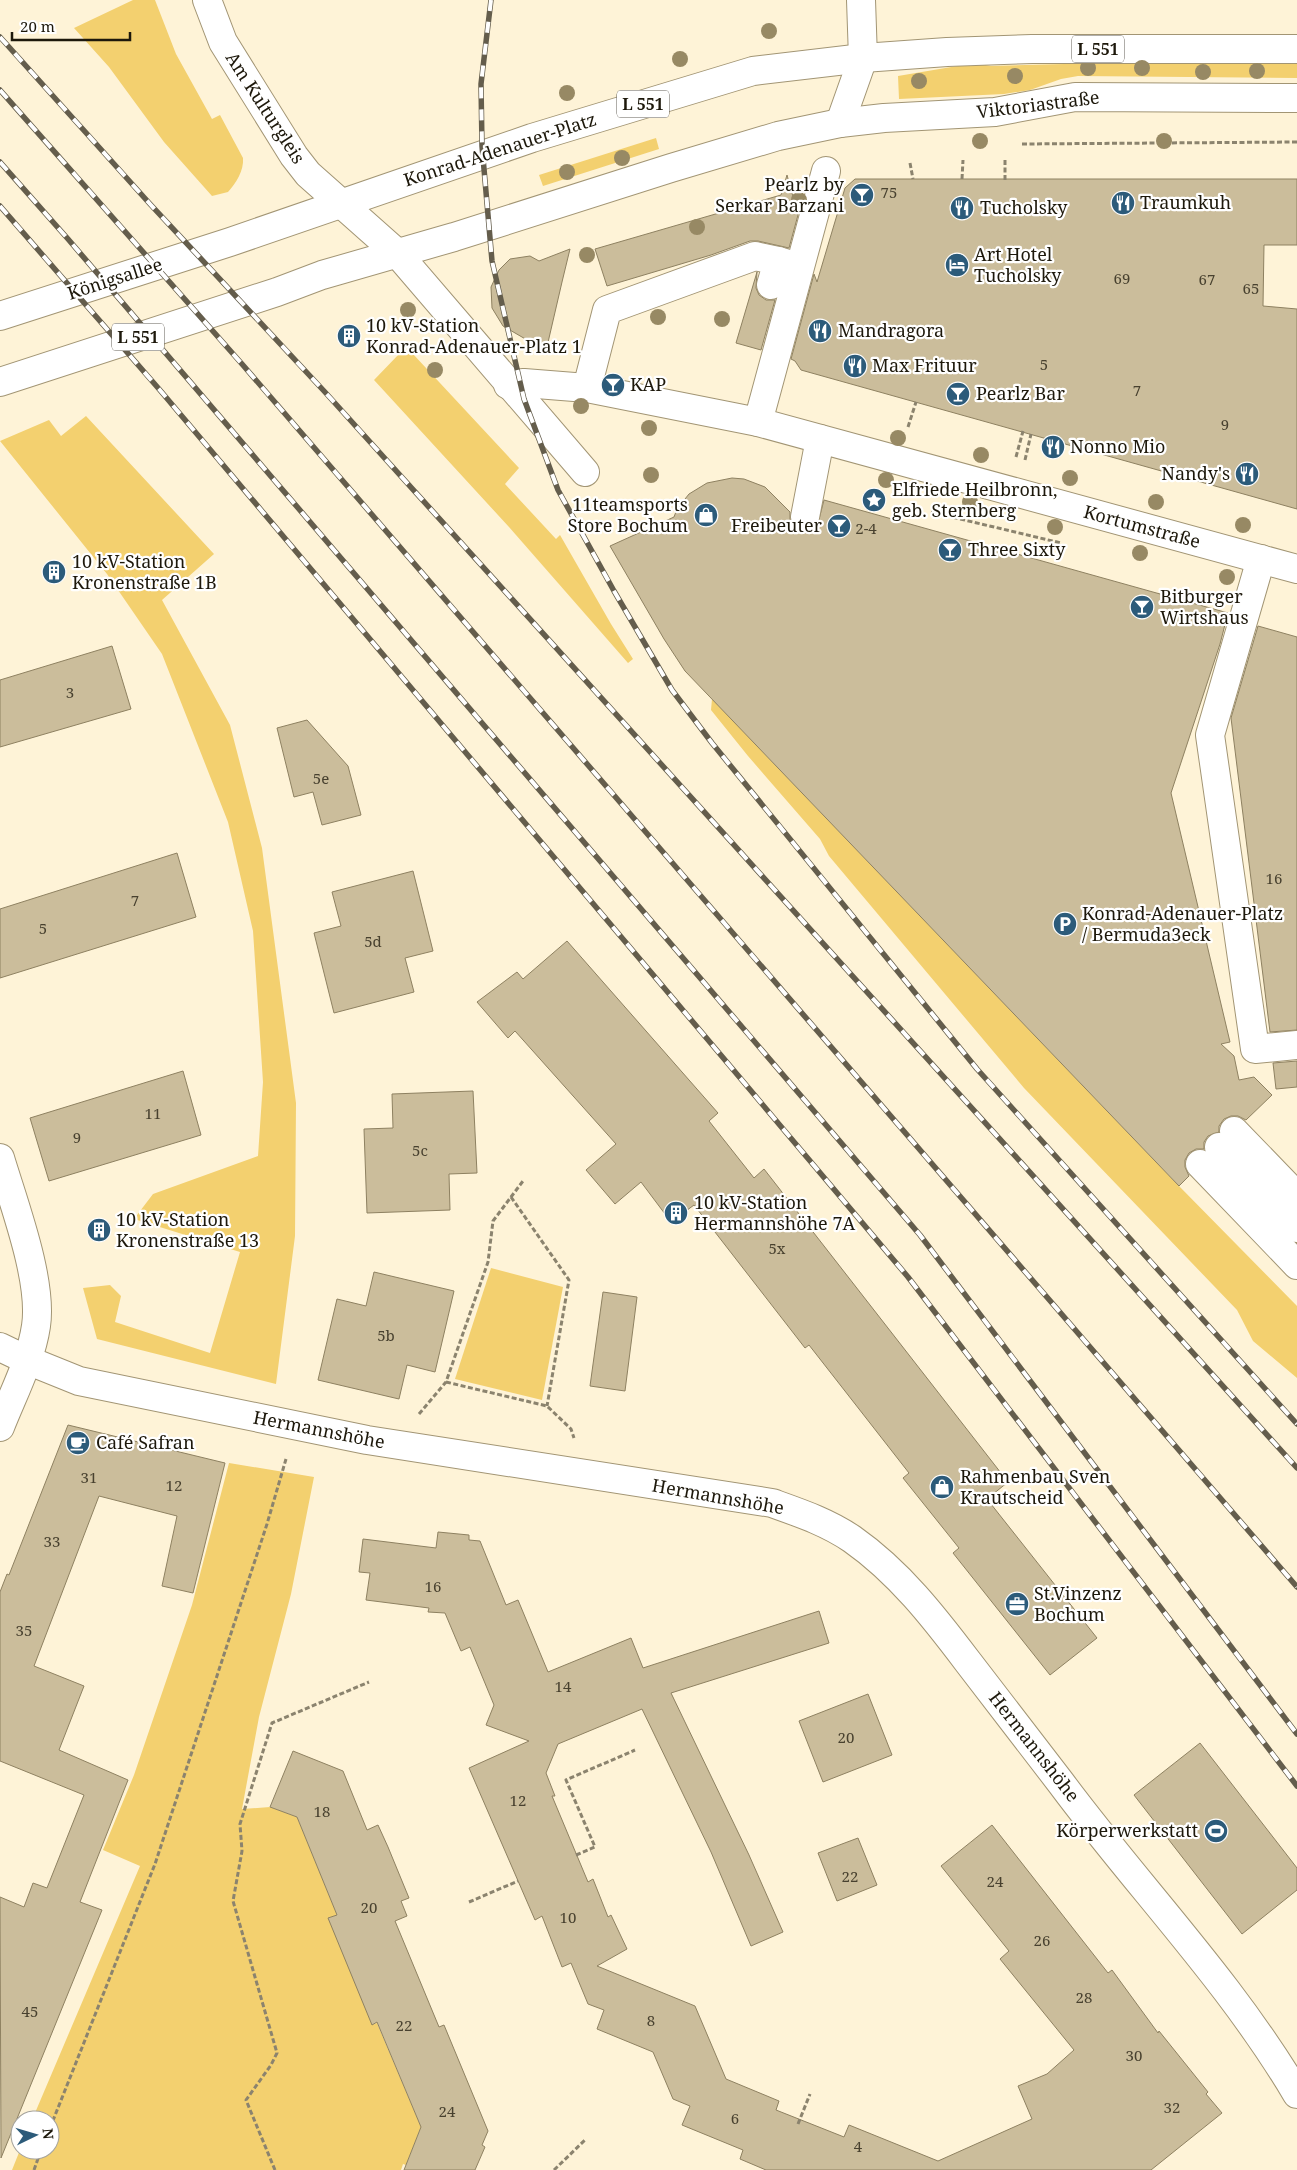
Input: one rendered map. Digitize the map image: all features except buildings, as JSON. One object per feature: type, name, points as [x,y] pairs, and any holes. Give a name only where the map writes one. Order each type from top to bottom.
[{"type":"street","name":"Am Kulturgleis","points":[[207,0],[223,42],[294,156],[308,174],[342,203]]},
{"type":"street","points":[[840,123],[863,58],[860,0]]},
{"type":"street","name":"L 551","points":[[863,58],[1032,49],[1297,49]]},
{"type":"street","name":"Konrad-Adenauer-Platz","points":[[230,242],[541,135],[753,71],[863,58]]},
{"type":"street","name":"Viktoriastraße","points":[[840,123],[884,118],[995,112],[1075,97],[1297,98]]},
{"type":"street","name":"L 551","points":[[0,382],[277,292],[322,275],[778,136],[840,123]]},
{"type":"street","points":[[508,385],[524,383],[587,388],[758,422],[776,281],[826,171]]},
{"type":"street","points":[[342,203],[397,253],[508,385],[585,472]]},
{"type":"street","name":"Königsallee","points":[[0,316],[230,242]]},
{"type":"street","points":[[587,388],[607,310],[755,256],[776,281]]},
{"type":"street","name":"Kortumstraße","points":[[758,422],[1297,569]]},
{"type":"street","points":[[805,517],[820,439]]},
{"type":"street","points":[[1261,559],[1210,735],[1255,1049],[1297,1045]]},
{"type":"street","points":[[1218,1148],[1297,1196]]},
{"type":"street","points":[[1218,1148],[1297,1228]]},
{"type":"street","points":[[1218,1148],[1297,1265]]},
{"type":"street","points":[[0,1158],[27,1248],[37,1300],[36,1325],[27,1360],[0,1426]]},
{"type":"street","name":"Hermannshöhe","points":[[0,1347],[79,1381],[367,1440],[772,1503],[814,1517],[852,1539],[903,1583],[930,1612],[1062,1785],[1200,1955],[1272,2052],[1297,2094]]},
{"type":"path","points":[[1005,158],[1005,180]]},
{"type":"path","points":[[962,179],[964,160]]},
{"type":"path","points":[[910,163],[913,179]]},
{"type":"path","points":[[436,1395],[446,1382],[488,1262],[493,1221],[523,1181]]},
{"type":"path","points":[[511,1197],[569,1280],[547,1406]]},
{"type":"path","points":[[446,1382],[547,1406],[571,1429],[592,1476]]},
{"type":"path","points":[[57,2110],[155,1864],[267,1524],[282,1475],[294,1425]]},
{"type":"path","points":[[275,2170],[246,2100],[272,2065],[277,2054],[233,1901],[242,1851],[240,1824],[272,1723],[369,1682]]},
{"type":"path","points":[[576,1855],[595,1847],[566,1780],[635,1750]]},
{"type":"path","points":[[469,1902],[518,1880]]},
{"type":"path","points":[[798,2124],[810,2094]]},
{"type":"path","points":[[554,2170],[585,2140]]},
{"type":"shaded area","points":[[133,0],[155,0],[176,54],[212,119],[220,115],[243,158],[239,177],[228,192],[212,196],[164,142],[109,67],[74,28]]},
{"type":"shaded area","points":[[1120,61],[1181,63],[1297,62],[1297,78],[1078,76],[1061,79],[1030,90],[1004,94],[899,99],[898,76],[975,63],[991,66]]},
{"type":"shaded area","points":[[656,138],[659,149],[543,186],[539,175]]},
{"type":"shaded area","points":[[400,353],[413,354],[519,468],[505,484],[556,539],[560,535],[633,659],[628,663],[509,527],[374,380]]},
{"type":"shaded area","points":[[86,416],[214,554],[162,600],[230,725],[262,848],[296,1103],[295,1236],[276,1384],[97,1339],[83,1288],[110,1285],[121,1296],[115,1322],[210,1353],[240,1252],[134,1219],[153,1194],[258,1156],[263,1082],[253,931],[228,822],[162,654],[107,574],[0,441],[49,420],[61,436]]},
{"type":"shaded area","points":[[712,699],[1179,1186],[1297,1306],[1297,1378],[1253,1341],[1237,1310],[1024,1088],[829,856],[820,839],[711,710]]},
{"type":"shaded area","points":[[491,1268],[563,1287],[542,1400],[455,1379]]},
{"type":"shaded area","points":[[229,1463],[314,1477],[291,1594],[259,1717],[242,1809],[270,1807],[297,1817],[337,1915],[329,1918],[373,2024],[377,2023],[421,2127],[406,2165],[403,2164],[401,2170],[12,2170],[16,2160],[60,2160],[60,2110],[36,2110],[140,1866],[103,1850],[134,1775],[192,1605]]},
{"type":"railway","points":[[491,0],[481,84],[482,146],[492,261],[524,399],[558,490],[614,591],[672,690],[712,743],[977,1069],[1297,1424]]},
{"type":"railway","points":[[0,37],[150,204],[324,391],[1297,1468]]},
{"type":"railway","points":[[0,90],[242,364],[1297,1587]]},
{"type":"railway","points":[[0,162],[68,239],[920,1235],[1297,1734]]},
{"type":"railway","points":[[0,206],[159,389],[908,1277],[1297,1786]]},
{"type":"place","name":"Pearlz by Serkar Barzani","points":[[862,195]]},
{"type":"place","name":"Traumkuh","points":[[1123,203]]},
{"type":"place","name":"Tucholsky","points":[[962,208]]},
{"type":"place","name":"Art Hotel Tucholsky","points":[[957,265]]},
{"type":"place","name":"Mandragora","points":[[820,331]]},
{"type":"place","name":"10 kV-Station Konrad-Adenauer-Platz 1","points":[[349,336]]},
{"type":"place","name":"Max Frituur","points":[[855,366]]},
{"type":"place","name":"KAP","points":[[613,385]]},
{"type":"place","name":"Pearlz Bar","points":[[958,394]]},
{"type":"place","name":"Nonno Mio","points":[[1053,447]]},
{"type":"place","name":"Nandy's","points":[[1247,474]]},
{"type":"place","name":"Elfriede Heilbronn, geb. Sternberg","points":[[874,500]]},
{"type":"place","name":"11teamsports Store Bochum","points":[[706,515]]},
{"type":"place","name":"Freibeuter","points":[[839,526]]},
{"type":"place","name":"Three Sixty","points":[[950,550]]},
{"type":"place","name":"10 kV-Station Kronenstraße 1B","points":[[54,572]]},
{"type":"place","name":"Bitburger Wirtshaus","points":[[1142,607]]},
{"type":"place","name":"Konrad-Adenauer-Platz / Bermuda3eck","points":[[1065,924]]},
{"type":"place","name":"10 kV-Station Hermannshöhe 7A","points":[[676,1213]]},
{"type":"place","name":"10 kV-Station Kronenstraße 13","points":[[99,1230]]},
{"type":"place","name":"Café Safran","points":[[78,1443]]},
{"type":"place","name":"Rahmenbau Sven Krautscheid","points":[[942,1487]]},
{"type":"place","name":"St.Vinzenz Bochum","points":[[1017,1604]]},
{"type":"place","name":"Körperwerkstatt","points":[[1216,1831]]}]
